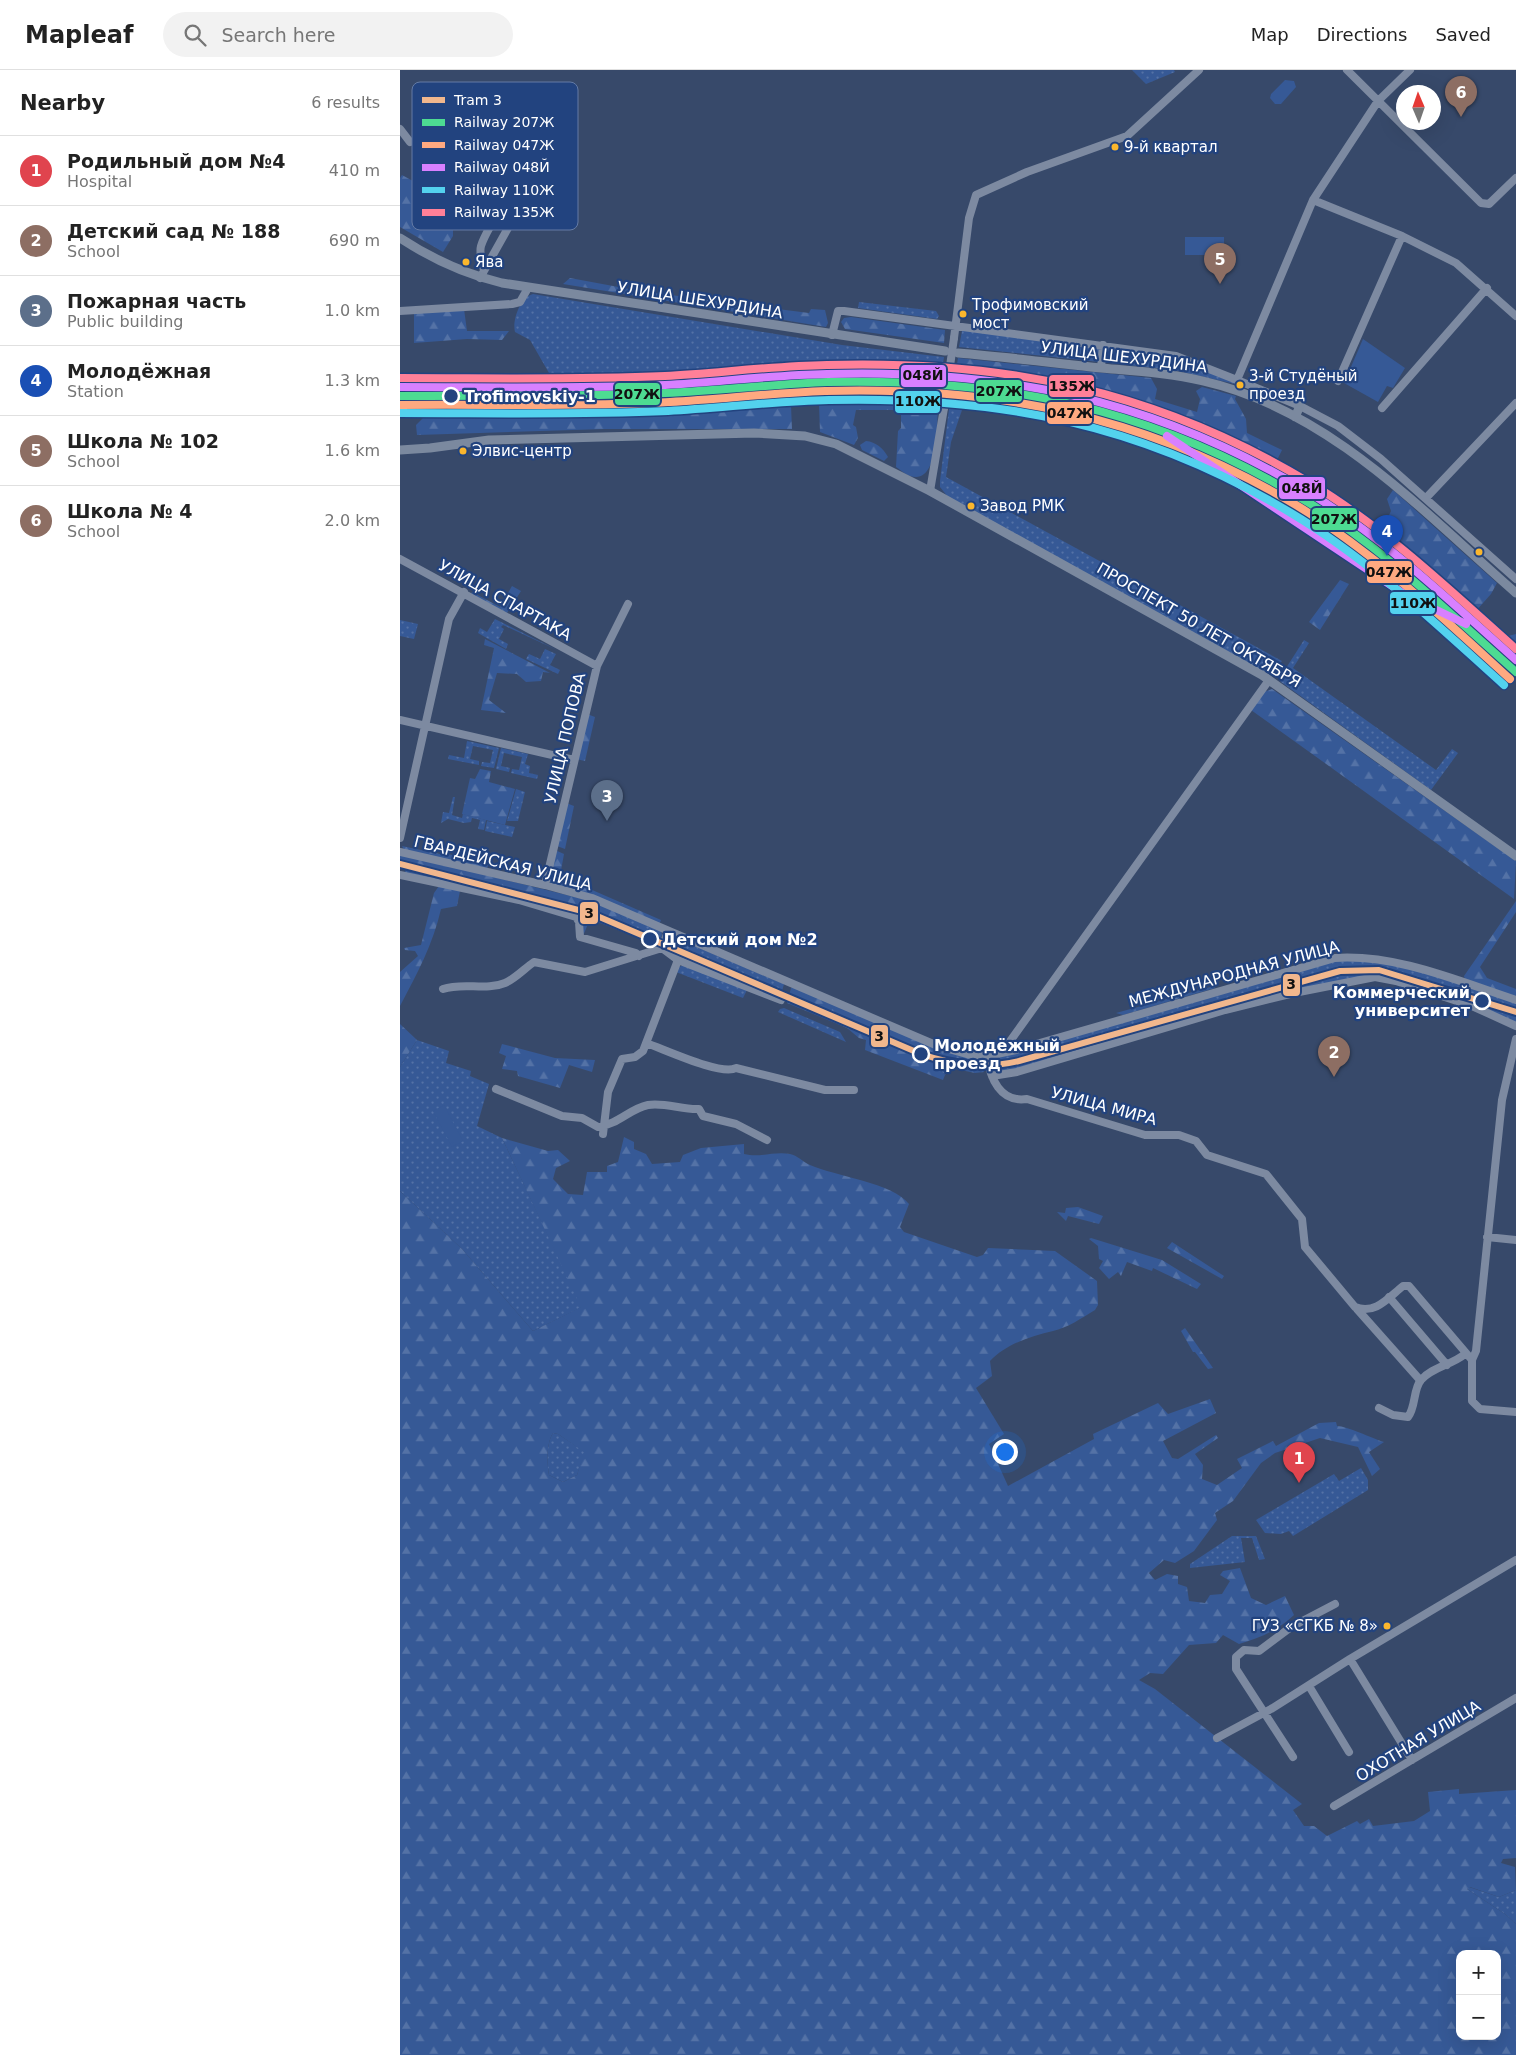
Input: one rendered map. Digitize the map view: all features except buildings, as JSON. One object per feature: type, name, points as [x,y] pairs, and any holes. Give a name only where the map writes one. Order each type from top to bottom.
[{"type":"main road","name":"УЛИЦА ШЕХУРДИНА","points":[[400,238],[452,267],[528,288],[832,336],[945,351]]},
{"type":"main road","name":"УЛИЦА ШЕХУРДИНА","points":[[958,353],[1175,375],[1238,391],[1295,417],[1354,453],[1387,478],[1516,593]]},
{"type":"main road","points":[[1295,417],[1300,406]]},
{"type":"main road","name":"ПРОСПЕКТ 50 ЛЕТ ОКТЯБРЯ","points":[[400,450],[489,440],[786,434],[836,444],[930,491],[1269,680],[1516,856]]},
{"type":"street","points":[[930,491],[954,338],[968,218],[976,195],[1027,172],[1127,136],[1199,70]]},
{"type":"street","points":[[1347,70],[1459,184],[1481,203],[1488,204],[1516,178]]},
{"type":"street","points":[[1237,380],[1313,200],[1378,101],[1410,70]]},
{"type":"street","points":[[400,129],[410,142]]},
{"type":"street","points":[[1313,200],[1402,236],[1456,263],[1487,288],[1516,316]]},
{"type":"street","points":[[482,274],[481,245],[490,230]]},
{"type":"street","points":[[482,274],[507,230]]},
{"type":"street","points":[[1338,382],[1402,236]]},
{"type":"street","points":[[400,311],[512,304],[520,302],[528,288]]},
{"type":"street","points":[[1382,408],[1487,288]]},
{"type":"street","points":[[832,336],[838,311],[1176,356],[1300,406],[1338,426],[1426,498],[1516,579]]},
{"type":"street","points":[[1101,368],[1103,345]]},
{"type":"street","points":[[1426,498],[1516,403]]},
{"type":"street","name":"УЛИЦА СПАРТАКА","points":[[400,559],[464,592],[597,666]]},
{"type":"street","points":[[400,838],[449,619],[464,592]]},
{"type":"street","name":"УЛИЦА ПОПОВА","points":[[545,885],[597,666],[628,604]]},
{"type":"street","points":[[1003,1052],[1269,680]]},
{"type":"street","points":[[400,720],[574,760]]},
{"type":"street","name":"ГВАРДЕЙСКАЯ УЛИЦА","points":[[400,852],[545,885],[592,898],[938,1046],[970,1055],[988,1056]]},
{"type":"street","points":[[400,875],[519,900],[576,917],[579,922],[580,937],[636,953],[639,956]]},
{"type":"street","points":[[662,948],[668,931]]},
{"type":"street","points":[[443,989],[458,985],[505,983],[534,962],[585,972],[662,948]]},
{"type":"street","points":[[662,948],[678,960],[781,1000]]},
{"type":"street","name":"МЕЖДУНАРОДНАЯ УЛИЦА","points":[[988,1056],[1336,958],[1372,957],[1395,961],[1516,1000]]},
{"type":"street","points":[[604,1130],[608,1092],[622,1058],[635,1056],[643,1051],[678,960]]},
{"type":"street","name":"МЕЖДУНАРОДНАЯ УЛИЦА","points":[[992,1076],[1018,1072],[1225,1010],[1375,977],[1396,981],[1472,1006],[1516,1026]]},
{"type":"street","points":[[1516,1039],[1502,1100],[1476,1351],[1472,1360],[1472,1401],[1475,1406],[1480,1409],[1516,1412]]},
{"type":"street","points":[[646,1043],[715,1068],[731,1070],[736,1068],[825,1090],[854,1090]]},
{"type":"street","name":"УЛИЦА МИРА","points":[[988,1056],[992,1076],[998,1088],[1015,1100],[1027,1099],[1145,1135],[1179,1135],[1196,1141],[1207,1155],[1266,1174],[1302,1218],[1305,1247],[1420,1380]]},
{"type":"street","points":[[496,1089],[562,1116],[582,1118],[604,1130]]},
{"type":"street","points":[[604,1130],[639,1107],[655,1104],[686,1110],[699,1110],[703,1116],[736,1124],[767,1140]]},
{"type":"street","points":[[1487,1237],[1516,1240]]},
{"type":"street","points":[[1355,1306],[1363,1310],[1374,1309],[1403,1286],[1409,1286],[1472,1360]]},
{"type":"street","points":[[1388,1297],[1447,1365]]},
{"type":"street","points":[[1379,1408],[1393,1415],[1408,1417],[1420,1380],[1465,1354]]},
{"type":"street","points":[[1216,1738],[1309,1686],[1350,1659],[1516,1560]]},
{"type":"street","points":[[1293,1758],[1265,1712],[1236,1670],[1236,1657],[1244,1650],[1258,1651],[1291,1627],[1335,1604]]},
{"type":"street","points":[[1350,1659],[1412,1760]]},
{"type":"street","points":[[1309,1686],[1349,1752]]},
{"type":"street","name":"ОХОТНАЯ УЛИЦА","points":[[1334,1806],[1516,1698]]},
{"type":"green space","points":[[1132,70],[1174,70],[1175,72],[1146,84]]},
{"type":"green space","points":[[1285,80],[1294,81],[1296,87],[1281,104],[1275,104],[1270,98],[1271,94]]},
{"type":"green space","points":[[402,175],[412,181],[412,230],[453,230],[453,236],[443,252],[400,227],[400,178]]},
{"type":"green space","points":[[1185,237],[1224,237],[1224,255],[1185,255]]},
{"type":"green space","points":[[570,278],[640,291],[809,313],[811,309],[825,310],[828,323],[826,327],[563,284]]},
{"type":"green space","points":[[533,294],[842,345],[944,357],[941,378],[797,372],[771,368],[669,375],[571,377],[570,374],[549,373],[530,340],[515,332],[514,327],[518,310],[524,300]]},
{"type":"green space","points":[[859,302],[936,311],[939,316],[937,319],[858,308]]},
{"type":"green space","points":[[464,309],[467,331],[509,331],[502,340],[467,339],[414,343],[414,313]]},
{"type":"green space","points":[[851,317],[945,330],[944,343],[845,329],[841,322],[844,318]]},
{"type":"green space","points":[[962,331],[1175,359],[1236,382],[1235,384],[1174,370],[959,347]]},
{"type":"green space","points":[[1363,339],[1405,368],[1393,388],[1387,386],[1378,402],[1344,383]]},
{"type":"green space","points":[[958,358],[1151,378],[1157,389],[1155,399],[1197,412],[1200,399],[1196,391],[1202,387],[1236,396],[1235,399],[1246,419],[1247,433],[1282,450],[1275,464],[1353,508],[1381,532],[1391,511],[1387,499],[1393,490],[1497,583],[1491,594],[1475,612],[1482,618],[1476,624],[1435,586],[1438,581],[1388,541],[1383,546],[1336,510],[1247,458],[1240,450],[1223,438],[1195,425],[1095,394],[1012,378],[956,370]]},
{"type":"green space","points":[[956,370],[1012,378],[1095,394],[1148,409],[1205,429],[1232,444],[1247,458],[1336,510],[1334,511],[1229,454],[1157,422],[1081,398],[1042,389],[955,379]]},
{"type":"green space","points":[[874,393],[938,401],[936,445],[929,467],[924,474],[913,477],[896,467],[898,431],[901,428],[901,410],[856,410],[853,425],[856,427],[858,438],[854,445],[820,432],[819,404],[791,406],[792,429],[605,429],[417,435],[416,425],[423,418],[676,414],[723,409],[773,400]]},
{"type":"green space","points":[[952,402],[963,407],[951,442],[946,477],[1282,661],[1275,669],[1263,671],[948,497],[940,487],[940,481],[949,409],[951,409]]},
{"type":"green space","points":[[1119,419],[1165,435],[1254,473],[1316,509],[1467,632],[1405,601],[1194,458],[1161,440],[1119,422]]},
{"type":"green space","points":[[866,441],[879,446],[888,457],[884,461],[862,450],[860,445]]},
{"type":"green space","points":[[1340,580],[1349,584],[1320,630],[1309,622]]},
{"type":"green space","points":[[512,586],[521,591],[507,613],[471,594],[472,592],[500,607]]},
{"type":"green space","points":[[1482,618],[1504,637],[1516,634],[1516,664],[1482,634],[1476,624]]},
{"type":"green space","points":[[495,619],[557,650],[503,625],[501,627],[504,629],[499,639],[508,644],[506,649],[478,633],[480,628],[487,632]]},
{"type":"green space","points":[[400,620],[418,624],[414,639],[400,636]]},
{"type":"green space","points":[[485,639],[550,673],[543,672],[541,681],[526,682],[517,674],[497,673],[489,700],[506,713],[481,710],[494,648],[484,645]]},
{"type":"green space","points":[[1304,640],[1309,643],[1293,668],[1436,770],[1452,749],[1458,753],[1431,790],[1281,682],[1279,679]]},
{"type":"green space","points":[[545,649],[556,654],[550,665],[560,670],[558,674],[526,659],[529,654],[540,659]]},
{"type":"green space","points":[[1272,689],[1516,861],[1514,899],[1251,710],[1264,692]]},
{"type":"green space","points":[[587,714],[595,717],[585,761],[576,759]]},
{"type":"green space","points":[[467,741],[499,748],[494,768],[481,766],[482,762],[490,763],[493,750],[473,746],[470,759],[479,761],[479,765],[448,759],[449,755],[464,758]]},
{"type":"green space","points":[[501,748],[528,754],[525,764],[530,766],[529,773],[538,775],[537,779],[511,773],[512,769],[519,770],[522,757],[504,753],[501,766],[510,768],[509,772],[496,769]]},
{"type":"green space","points":[[480,769],[491,771],[489,782],[515,789],[505,825],[462,814],[470,778],[475,779]]},
{"type":"green space","points":[[516,789],[525,792],[518,821],[507,821]]},
{"type":"green space","points":[[453,797],[455,797],[452,815],[462,818],[463,814],[486,820],[484,830],[478,829],[480,820],[472,818],[471,822],[464,823],[448,819],[441,823],[443,812],[449,813]]},
{"type":"green space","points":[[566,803],[574,806],[565,849],[557,846]]},
{"type":"green space","points":[[487,821],[515,827],[512,837],[485,831]]},
{"type":"green space","points":[[402,846],[440,854],[441,852],[488,865],[487,870],[404,850]]},
{"type":"green space","points":[[555,850],[564,854],[560,876],[661,920],[659,925],[551,884],[549,880]]},
{"type":"green space","points":[[400,854],[591,901],[618,911],[627,929],[659,942],[652,948],[648,942],[590,919],[583,936],[580,918],[404,875],[406,869],[400,867]]},
{"type":"green space","points":[[439,886],[460,891],[457,906],[441,909],[429,947],[400,1006],[400,972],[418,956],[415,951],[405,950],[404,948],[421,945],[434,893]]},
{"type":"green space","points":[[1516,901],[1516,912],[1480,967],[1487,978],[1516,989],[1516,998],[1465,980],[1464,976]]},
{"type":"green space","points":[[618,911],[661,930],[662,935],[659,942],[627,929]]},
{"type":"green space","points":[[671,936],[784,984],[781,995],[667,946]]},
{"type":"green space","points":[[667,946],[781,995],[780,997],[680,957],[667,948]]},
{"type":"green space","points":[[1352,959],[1396,964],[1516,1001],[1516,1024],[1484,1009],[1364,976],[1017,1070],[998,1073],[993,1069],[992,1064],[996,1058],[1322,963]]},
{"type":"green space","points":[[684,965],[747,990],[743,998],[676,972],[679,967]]},
{"type":"green space","points":[[1214,986],[1215,988],[1123,1015],[1116,1013]]},
{"type":"green space","points":[[793,987],[941,1051],[935,1065],[945,1075],[943,1080],[865,1050],[866,1040],[859,1038],[847,1028],[787,1003],[791,988]]},
{"type":"green space","points":[[784,1008],[840,1032],[846,1042],[778,1012]]},
{"type":"green space","points":[[400,1024],[417,1040],[400,1067]]},
{"type":"green space","points":[[417,1040],[449,1051],[446,1063],[471,1071],[470,1076],[489,1084],[477,1126],[502,1138],[582,1307],[533,1331],[462,1249],[400,1191],[400,1067]]},
{"type":"green space","points":[[502,1044],[555,1058],[595,1060],[592,1072],[569,1065],[560,1088],[518,1076],[517,1071],[502,1069],[506,1056],[499,1053]]},
{"type":"green space","points":[[941,1051],[979,1058],[984,1072],[975,1073],[951,1068],[945,1075],[935,1065]]},
{"type":"green space","points":[[444,1105],[463,1141],[452,1147],[433,1111]]},
{"type":"green space","points":[[624,1137],[634,1142],[634,1149],[646,1154],[652,1164],[680,1162],[683,1155],[701,1148],[744,1144],[744,1154],[784,1153],[793,1155],[810,1165],[877,1185],[901,1197],[909,1204],[900,1227],[904,1232],[977,1257],[983,1255],[988,1248],[1055,1251],[1097,1281],[1098,1305],[1095,1310],[1064,1328],[1036,1335],[1011,1345],[990,1361],[992,1376],[976,1388],[1004,1434],[989,1444],[1008,1486],[1094,1439],[1093,1434],[1158,1403],[1168,1414],[1210,1399],[1216,1413],[1163,1441],[1172,1458],[1178,1459],[1216,1435],[1218,1438],[1195,1454],[1203,1465],[1202,1479],[1217,1485],[1242,1468],[1237,1459],[1273,1441],[1276,1446],[1319,1423],[1336,1422],[1337,1426],[1384,1442],[1369,1452],[1380,1469],[1372,1476],[1358,1447],[1320,1438],[1275,1453],[1261,1463],[1233,1501],[1215,1513],[1217,1520],[1194,1551],[1175,1563],[1164,1560],[1149,1573],[1155,1580],[1167,1574],[1178,1576],[1178,1584],[1187,1587],[1189,1601],[1205,1603],[1210,1595],[1222,1594],[1230,1581],[1220,1575],[1223,1571],[1240,1568],[1251,1598],[1266,1605],[1285,1596],[1294,1615],[1268,1633],[1239,1644],[1223,1635],[1216,1643],[1189,1645],[1163,1674],[1150,1673],[1139,1680],[1155,1689],[1302,1804],[1293,1810],[1304,1826],[1314,1826],[1327,1836],[1357,1821],[1360,1824],[1369,1819],[1373,1826],[1414,1821],[1430,1811],[1428,1792],[1459,1789],[1459,1794],[1516,1790],[1516,1858],[1503,1859],[1501,1863],[1515,1867],[1516,1890],[1499,1897],[1470,1887],[1467,1889],[1505,1914],[1516,1924],[1516,2055],[400,2055],[400,1191],[462,1249],[533,1331],[581,1307],[502,1138],[548,1151],[558,1150],[570,1161],[556,1168],[553,1179],[568,1194],[583,1195],[587,1172],[607,1172],[607,1166],[618,1162]],"holes":[[[553,1433],[558,1434],[584,1452],[577,1475],[563,1482],[549,1475],[548,1448]]]},
{"type":"green space","points":[[1078,1207],[1103,1216],[1099,1224],[1068,1216],[1066,1221],[1057,1212],[1065,1213],[1066,1208]]},
{"type":"green space","points":[[1091,1238],[1162,1260],[1201,1284],[1197,1289],[1153,1268],[1152,1271],[1127,1262],[1121,1276],[1118,1272],[1109,1279],[1099,1268],[1103,1261],[1099,1259],[1098,1246],[1089,1239]]},
{"type":"green space","points":[[1172,1242],[1224,1276],[1222,1279],[1167,1248]]},
{"type":"green space","points":[[1185,1328],[1213,1368],[1208,1369],[1193,1352],[1181,1331]]},
{"type":"green space","points":[[553,1433],[558,1434],[585,1452],[577,1475],[563,1482],[549,1475],[548,1448]]},
{"type":"green space","points":[[1361,1468],[1368,1480],[1368,1490],[1293,1536],[1289,1531],[1281,1534],[1265,1533],[1256,1520],[1334,1474],[1339,1481]]},
{"type":"green space","points":[[1232,1536],[1256,1536],[1265,1559],[1259,1560],[1252,1538],[1241,1538],[1245,1562],[1190,1568],[1190,1564]]},
{"type":"green space","points":[[1469,1887],[1499,1897],[1516,1890],[1516,1924],[1505,1914],[1467,1889]]},
{"type":"tram line","name":"3","points":[[400,864],[590,913],[921,1054],[945,1061],[970,1065],[994,1065],[1019,1061],[1340,971],[1379,970],[1516,1012]]},
{"type":"rail line","name":"135Ж","points":[[400,378],[632,377],[827,365],[892,365],[955,368],[1017,376],[1077,387],[1136,403],[1194,425],[1252,451],[1310,483],[1391,540],[1516,649]]},
{"type":"rail line","name":"048Й","points":[[400,387],[632,386],[827,374],[892,374],[955,377],[1016,385],[1075,396],[1133,412],[1191,433],[1248,459],[1305,490],[1334,508],[1415,570],[1516,660]]},
{"type":"rail line","name":"207Ж","points":[[400,396],[632,394],[828,382],[892,382],[954,386],[1014,393],[1073,404],[1131,420],[1188,441],[1244,467],[1301,498],[1330,516],[1386,558],[1516,672]]},
{"type":"rail line","name":"047Ж","points":[[400,405],[636,404],[825,391],[889,391],[950,394],[1010,401],[1069,413],[1127,428],[1184,449],[1240,474],[1296,505],[1380,565],[1433,609],[1510,679]]},
{"type":"rail line","name":"110Ж","points":[[400,413],[534,414],[635,412],[829,400],[892,400],[953,403],[1069,422],[1125,437],[1180,457],[1236,482],[1291,513],[1320,531],[1375,572],[1428,616],[1504,685]]},
{"type":"rail line","name":"048Й","points":[[1167,436],[1407,596],[1466,624]]},
{"type":"place","name":"Школа № 4","points":[[1461,117]]},
{"type":"place","name":"9-й квартал","points":[[1115,147]]},
{"type":"place","name":"Ява","points":[[466,262]]},
{"type":"place","name":"Школа № 102","points":[[1220,284]]},
{"type":"place","name":"Трофимовский мост","points":[[963,314]]},
{"type":"place","name":"3-й Студёный проезд","points":[[1240,385]]},
{"type":"place","name":"Trofimovskiy-1","points":[[451,396]]},
{"type":"place","name":"Элвис-центр","points":[[463,451]]},
{"type":"place","name":"Завод РМК","points":[[971,506]]},
{"type":"place","name":"Молодёжная","points":[[1387,556]]},
{"type":"place","name":"Пожарная часть","points":[[607,821]]},
{"type":"place","name":"Детский дом №2","points":[[650,939]]},
{"type":"place","name":"Коммерческий университет","points":[[1482,1001]]},
{"type":"place","name":"Молодёжный проезд","points":[[921,1054]]},
{"type":"place","name":"Детский сад № 188","points":[[1334,1077]]},
{"type":"place","name":"Родильный дом №4","points":[[1299,1483]]},
{"type":"place","name":"ГУЗ «СГКБ № 8»","points":[[1387,1626]]}]
